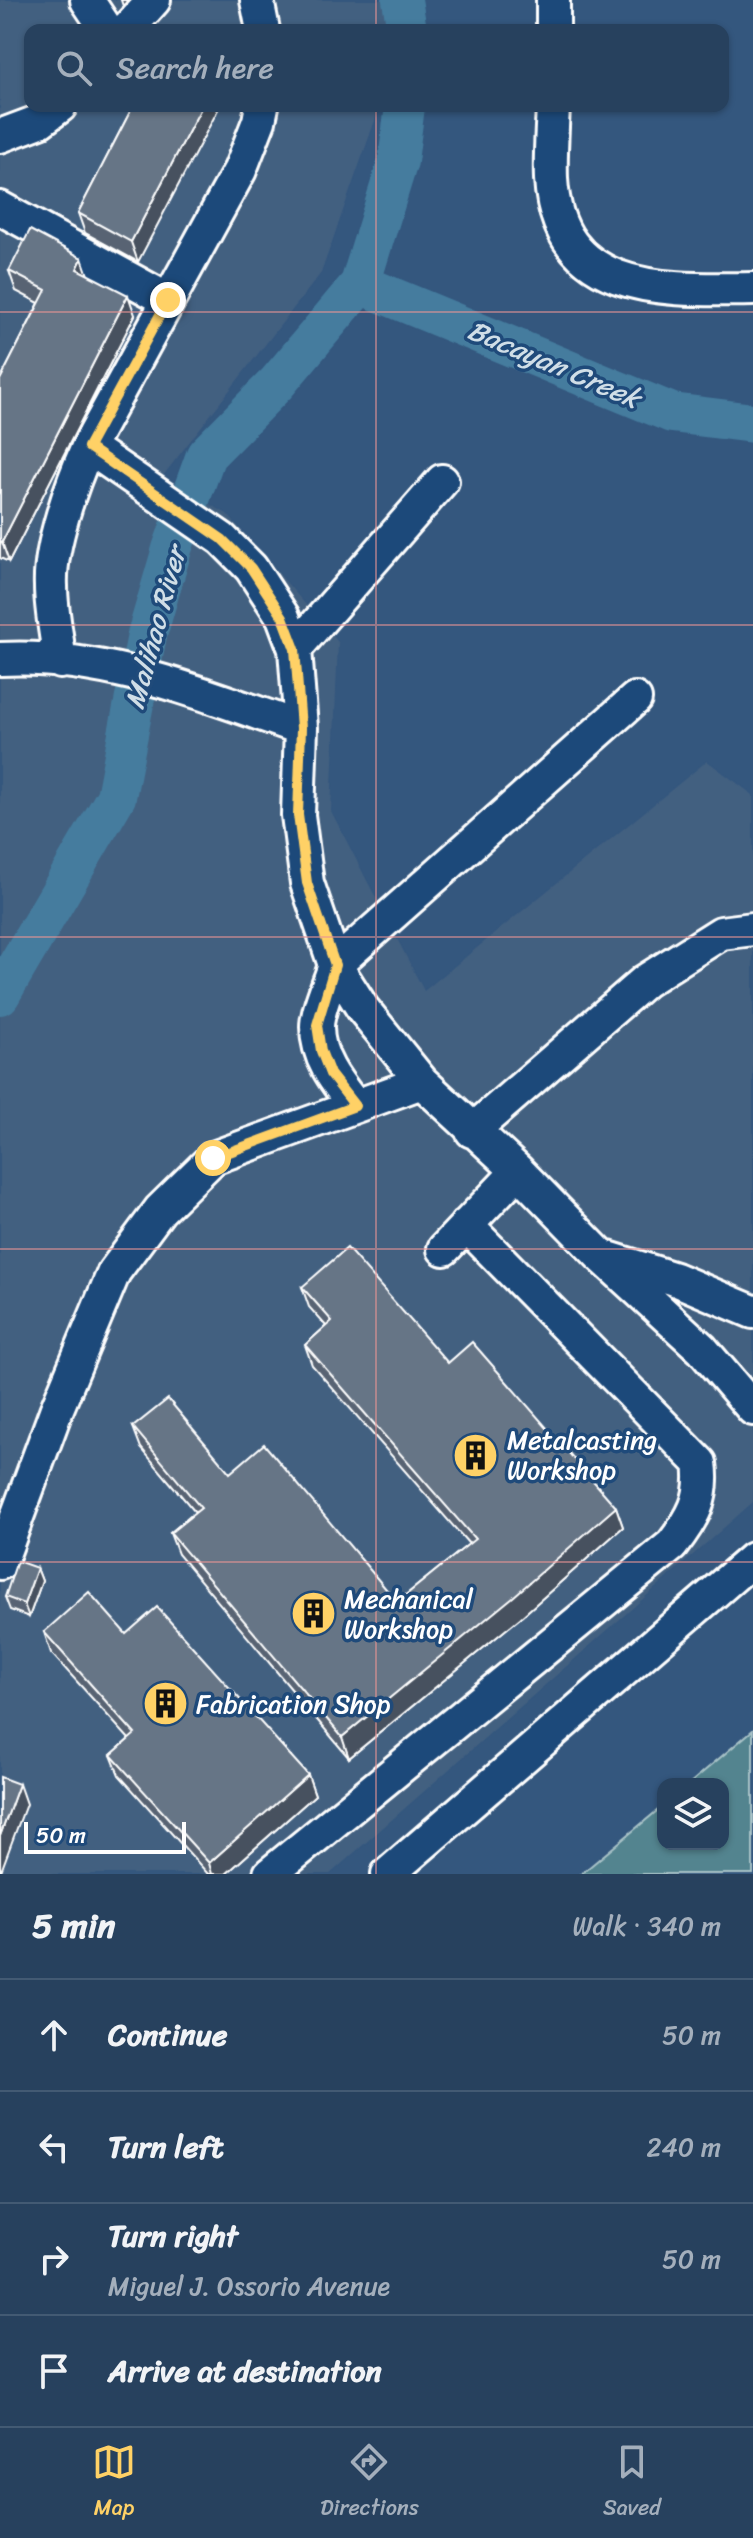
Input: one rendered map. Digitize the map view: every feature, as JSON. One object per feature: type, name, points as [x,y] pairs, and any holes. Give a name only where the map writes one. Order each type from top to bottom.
[{"type":"street","points":[[87,0],[103,24]]},
{"type":"street","points":[[132,24],[154,0]]},
{"type":"street","points":[[257,0],[262,24]]},
{"type":"street","points":[[553,0],[553,24]]},
{"type":"street","points":[[0,136],[40,121],[52,112]]},
{"type":"street","points":[[60,662],[50,584],[69,498],[88,447],[240,170],[261,112]]},
{"type":"street","points":[[553,112],[551,181],[561,225],[578,253],[595,267],[628,282],[678,289],[753,289]]},
{"type":"street","points":[[0,208],[168,300]]},
{"type":"street","points":[[88,447],[222,539],[251,568],[283,617],[295,649],[301,728],[298,815],[307,883],[335,965],[363,1009],[422,1082],[702,1349],[753,1409]]},
{"type":"street","points":[[295,649],[442,481]]},
{"type":"street","points":[[0,659],[99,665],[173,684],[301,728]]},
{"type":"street","points":[[355,1106],[330,1074],[321,1051],[317,1025],[335,965],[635,699]]},
{"type":"street","points":[[472,1131],[645,981],[721,933],[753,929]]},
{"type":"street","points":[[0,1563],[56,1411],[114,1272],[160,1210],[213,1158],[422,1082]]},
{"type":"street","points":[[444,1249],[518,1171]]},
{"type":"street","points":[[270,1874],[672,1545],[685,1528],[700,1495],[703,1484],[700,1463],[466,1225]]},
{"type":"street","points":[[601,1256],[675,1279],[753,1312]]},
{"type":"street","points":[[388,1874],[753,1559]]},
{"type":"shaded area","points":[[0,0],[383,0],[388,24],[24,24],[24,112],[378,112],[321,273],[162,477],[227,514],[338,642],[331,811],[424,991],[707,761],[753,795],[753,1502],[330,1874],[0,1874]]},
{"type":"green space","points":[[753,1730],[753,1874],[581,1874],[657,1811],[657,1850],[729,1850],[729,1778],[696,1778]]},
{"type":"building","points":[[130,112],[199,112],[131,242],[78,213]]},
{"type":"building","points":[[30,230],[82,258],[77,269],[128,295],[2,542],[0,380],[46,290],[9,271]]},
{"type":"building","points":[[347,1248],[448,1363],[472,1342],[616,1507],[513,1597],[342,1737],[170,1533],[201,1508],[133,1427],[168,1399],[230,1473],[264,1444],[397,1602],[475,1539],[305,1345],[332,1321],[302,1287]]},
{"type":"building","points":[[17,1561],[37,1568],[24,1604],[5,1597]]},
{"type":"building","name":"Fabrication Shop","points":[[89,1592],[126,1634],[157,1607],[308,1775],[209,1863],[111,1755],[135,1734],[44,1632]]},
{"type":"building","points":[[0,1777],[19,1784],[0,1836]]},
{"type":"waterway","name":"Malihao River","points":[[402,0],[406,24]]},
{"type":"waterway","name":"Malihao River","points":[[0,995],[116,797],[147,635],[172,549],[206,455],[277,383],[360,284],[398,161],[404,112]]},
{"type":"waterway","name":"Bacayan Creek","points":[[360,284],[672,413],[753,423]]},
{"type":"place","name":"Metalcasting Workshop","points":[[476,1455]]},
{"type":"place","name":"Mechanical Workshop","points":[[313,1614]]},
{"type":"place","name":"Fabrication Shop","points":[[165,1704]]},
{"type":"route","points":[[168,300],[88,447],[222,539],[251,568],[283,617],[295,649],[301,728],[298,815],[307,883],[335,965],[317,1025],[321,1051],[330,1074],[355,1106],[213,1158]]}]
